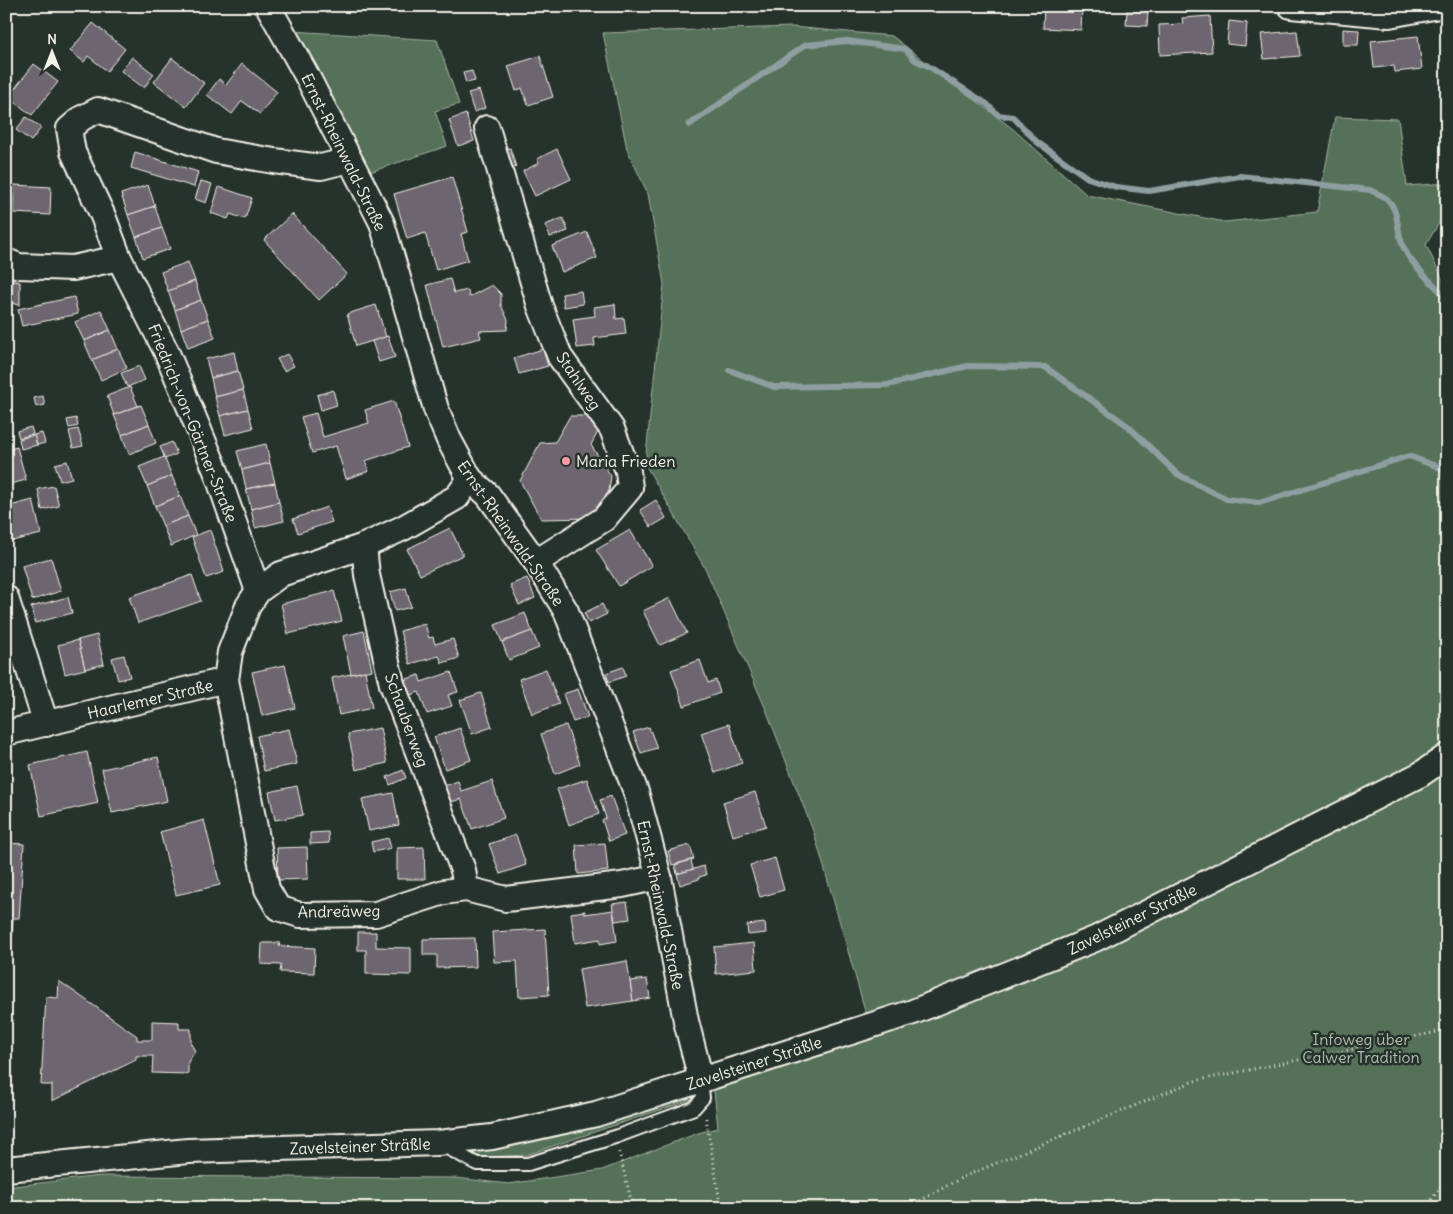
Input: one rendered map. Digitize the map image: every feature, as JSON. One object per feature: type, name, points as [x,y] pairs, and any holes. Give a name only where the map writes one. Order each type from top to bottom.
[{"type":"street","name":"Ernst-Rheinwald-Straße","points":[[268,6],[307,76],[382,223],[436,410],[449,440],[470,479],[488,495],[536,562],[566,611],[636,792],[659,877],[686,1021],[702,1089]]},
{"type":"street","points":[[1290,6],[1389,15],[1439,6]]},
{"type":"street","name":"Friedrich-von-Gärtner-Straße","points":[[258,590],[216,471],[168,353],[119,258],[103,216],[73,152],[70,129],[82,118],[98,110],[216,151],[321,167],[350,160]]},
{"type":"street","name":"Stahlweg","points":[[487,128],[540,306],[560,357],[612,429],[628,471],[630,488],[604,519],[536,562]]},
{"type":"street","points":[[6,261],[19,266],[73,268],[119,258]]},
{"type":"street","name":"Haarlemer Straße","points":[[6,732],[226,680],[230,652],[248,606],[258,590],[281,574],[364,546],[403,528],[457,497],[470,479]]},
{"type":"street","name":"Schauberweg","points":[[364,546],[367,575],[392,684],[463,870],[466,889]]},
{"type":"street","points":[[6,598],[46,724]]},
{"type":"street","name":"Andreäweg","points":[[226,680],[267,889],[278,908],[300,916],[376,914],[444,892],[466,889],[506,900],[622,885],[659,877]]},
{"type":"street","name":"Zavelsteiner Sträßle","points":[[6,1169],[188,1151],[438,1143],[492,1136],[702,1089],[913,1012],[1095,939],[1421,774],[1447,756]]},
{"type":"lane","points":[[438,1143],[477,1164],[528,1164],[694,1108],[702,1089]]},
{"type":"path","points":[[907,1208],[963,1178],[1194,1081],[1447,1030]]},
{"type":"path","points":[[702,1089],[721,1208]]},
{"type":"path","points":[[615,1136],[632,1208]]},
{"type":"path","points":[[1426,1208],[1447,1177]]},
{"type":"green space","name":"Infoweg über Calwer Tradition","points":[[792,27],[892,36],[1013,129],[1087,195],[1225,222],[1317,212],[1335,117],[1398,119],[1407,186],[1447,183],[1447,209],[1426,245],[1447,288],[1447,1208],[6,1208],[6,1187],[100,1176],[455,1178],[509,1184],[602,1170],[698,1133],[718,1128],[714,1090],[922,1018],[867,1017],[815,836],[767,712],[706,570],[645,464],[664,284],[648,194],[627,149],[603,33]]},
{"type":"green space","points":[[292,31],[437,40],[459,104],[435,111],[447,146],[370,172]]},
{"type":"green space","points":[[691,1092],[693,1099],[526,1155],[486,1157],[468,1155],[470,1148]]},
{"type":"building","points":[[931,6],[978,6],[978,11],[931,10]]},
{"type":"building","points":[[1044,6],[1082,6],[1081,30],[1043,28]]},
{"type":"building","points":[[1127,10],[1148,12],[1147,26],[1126,25]]},
{"type":"building","points":[[1210,16],[1212,52],[1160,55],[1159,25],[1183,24],[1182,18]]},
{"type":"building","points":[[1229,21],[1247,23],[1245,46],[1227,44]]},
{"type":"building","points":[[93,23],[125,49],[107,71],[88,56],[84,62],[70,51]]},
{"type":"building","points":[[1343,29],[1359,30],[1358,45],[1343,45]]},
{"type":"building","points":[[1297,31],[1300,56],[1264,59],[1261,34]]},
{"type":"building","points":[[1418,36],[1422,69],[1395,72],[1394,66],[1374,68],[1371,41]]},
{"type":"building","points":[[540,56],[553,97],[528,105],[522,88],[516,91],[508,66]]},
{"type":"building","points":[[132,57],[154,74],[144,88],[121,71]]},
{"type":"building","points":[[172,58],[204,83],[186,107],[154,82]]},
{"type":"building","points":[[34,64],[58,82],[32,115],[8,97]]},
{"type":"building","points":[[242,64],[277,92],[260,114],[242,101],[232,114],[207,95],[219,79],[226,85]]},
{"type":"building","points":[[472,71],[475,81],[466,83],[463,73]]},
{"type":"building","points":[[479,90],[485,108],[474,112],[468,93]]},
{"type":"building","points":[[466,114],[474,141],[458,146],[449,120]]},
{"type":"building","points":[[26,117],[41,128],[31,141],[16,130]]},
{"type":"building","points":[[510,148],[516,167],[505,171],[499,151]]},
{"type":"building","points":[[557,149],[571,179],[535,196],[523,171],[539,163],[537,159]]},
{"type":"building","points":[[135,152],[198,172],[194,187],[131,168]]},
{"type":"building","points":[[452,177],[468,232],[461,234],[468,260],[436,270],[425,233],[407,239],[394,194]]},
{"type":"building","points":[[201,181],[212,184],[206,203],[195,199]]},
{"type":"building","points":[[14,185],[51,187],[50,215],[13,213]]},
{"type":"building","points":[[148,185],[155,206],[128,215],[121,194]]},
{"type":"building","points":[[219,187],[252,198],[245,219],[230,214],[228,219],[211,213]]},
{"type":"building","points":[[155,206],[162,228],[136,237],[128,215]]},
{"type":"building","points":[[292,214],[347,274],[319,300],[264,240]]},
{"type":"building","points":[[563,218],[568,231],[550,237],[545,225]]},
{"type":"building","points":[[162,228],[170,249],[143,258],[136,237]]},
{"type":"building","points":[[587,232],[597,258],[562,272],[552,246]]},
{"type":"building","points":[[188,262],[195,281],[168,291],[161,272]]},
{"type":"building","points":[[450,279],[454,293],[468,290],[469,297],[492,285],[501,294],[501,305],[508,320],[507,330],[479,331],[481,338],[443,347],[427,285]]},
{"type":"building","points":[[6,280],[20,282],[20,305],[6,302]]},
{"type":"building","points":[[195,281],[201,300],[175,310],[168,291]]},
{"type":"building","points":[[581,291],[583,304],[564,307],[562,294]]},
{"type":"building","points":[[74,297],[78,314],[22,326],[18,309]]},
{"type":"building","points":[[201,300],[208,319],[181,329],[175,310]]},
{"type":"building","points":[[615,304],[616,319],[624,318],[626,334],[594,338],[595,346],[577,348],[573,319],[595,316],[594,307]]},
{"type":"building","points":[[376,305],[386,337],[356,346],[347,314]]},
{"type":"building","points":[[101,310],[110,330],[84,341],[75,322]]},
{"type":"building","points":[[208,319],[215,338],[188,348],[181,329]]},
{"type":"building","points":[[110,330],[118,349],[92,360],[84,341]]},
{"type":"building","points":[[388,336],[395,357],[379,362],[372,341]]},
{"type":"building","points":[[118,349],[127,368],[101,380],[92,360]]},
{"type":"building","points":[[543,349],[548,366],[519,374],[514,358]]},
{"type":"building","points":[[234,352],[238,371],[211,378],[206,359]]},
{"type":"building","points":[[287,354],[294,366],[284,371],[277,359]]},
{"type":"building","points":[[139,366],[145,380],[127,387],[121,373]]},
{"type":"building","points":[[238,371],[243,390],[215,397],[211,378]]},
{"type":"building","points":[[130,387],[138,406],[114,415],[107,396]]},
{"type":"building","points":[[243,390],[248,409],[220,416],[215,397]]},
{"type":"building","points":[[333,390],[337,405],[321,410],[317,395]]},
{"type":"building","points":[[43,396],[45,405],[36,407],[34,398]]},
{"type":"building","points":[[394,401],[408,447],[365,461],[369,471],[346,479],[336,446],[312,453],[301,417],[316,413],[323,437],[369,423],[365,410]]},
{"type":"building","points":[[141,405],[149,424],[122,435],[114,415]]},
{"type":"building","points":[[248,409],[253,428],[225,435],[220,416]]},
{"type":"building","name":"Maria Frieden","points":[[570,416],[593,416],[600,428],[591,445],[611,476],[609,491],[591,518],[541,519],[520,481],[540,443],[555,442]]},
{"type":"building","points":[[76,418],[78,426],[69,428],[67,420]]},
{"type":"building","points":[[149,424],[156,443],[129,454],[122,435]]},
{"type":"building","points":[[31,427],[33,434],[19,438],[17,431]]},
{"type":"building","points":[[78,429],[83,446],[73,448],[69,431]]},
{"type":"building","points":[[42,433],[45,443],[37,445],[34,435]]},
{"type":"building","points":[[34,435],[37,445],[21,449],[19,439]]},
{"type":"building","points":[[172,442],[177,454],[165,459],[160,447]]},
{"type":"building","points":[[266,444],[270,463],[242,470],[237,451]]},
{"type":"building","points":[[17,447],[26,480],[6,485],[6,450]]},
{"type":"building","points":[[164,457],[172,476],[147,486],[139,467]]},
{"type":"building","points":[[67,461],[72,478],[60,481],[55,464]]},
{"type":"building","points":[[270,463],[275,483],[246,489],[242,470]]},
{"type":"building","points":[[172,476],[180,496],[155,506],[147,486]]},
{"type":"building","points":[[275,483],[279,502],[251,509],[246,489]]},
{"type":"building","points":[[54,486],[59,506],[42,510],[38,489]]},
{"type":"building","points":[[180,496],[188,516],[163,526],[155,506]]},
{"type":"building","points":[[33,500],[41,534],[12,541],[6,518],[6,507]]},
{"type":"building","points":[[656,500],[666,518],[651,527],[640,510]]},
{"type":"building","points":[[279,502],[284,521],[255,528],[251,509]]},
{"type":"building","points":[[327,507],[332,522],[298,533],[293,519]]},
{"type":"building","points":[[188,516],[196,535],[171,546],[163,526]]},
{"type":"building","points":[[450,528],[463,555],[420,575],[407,549]]},
{"type":"building","points":[[210,530],[224,572],[206,578],[192,537]]},
{"type":"building","points":[[630,530],[652,566],[619,586],[596,550]]},
{"type":"building","points":[[51,558],[61,591],[32,600],[22,566]]},
{"type":"building","points":[[192,575],[201,601],[138,623],[129,597]]},
{"type":"building","points":[[527,578],[535,598],[519,605],[510,585]]},
{"type":"building","points":[[406,588],[411,607],[395,611],[390,592]]},
{"type":"building","points":[[334,591],[342,621],[288,634],[281,604]]},
{"type":"building","points":[[68,597],[72,613],[35,623],[31,607]]},
{"type":"building","points":[[670,598],[687,633],[660,645],[643,611]]},
{"type":"building","points":[[602,604],[607,614],[589,623],[584,613]]},
{"type":"building","points":[[525,613],[532,631],[502,642],[495,625]]},
{"type":"building","points":[[425,624],[429,638],[433,637],[435,644],[453,639],[459,658],[442,663],[439,656],[410,664],[400,631]]},
{"type":"building","points":[[364,631],[372,670],[351,674],[343,636]]},
{"type":"building","points":[[532,631],[539,648],[509,660],[502,642]]},
{"type":"building","points":[[97,635],[104,664],[85,669],[78,640]]},
{"type":"building","points":[[78,640],[85,669],[65,674],[58,645]]},
{"type":"building","points":[[124,655],[130,677],[118,680],[112,658]]},
{"type":"building","points":[[700,660],[708,683],[716,680],[720,693],[684,706],[671,670]]},
{"type":"building","points":[[285,665],[295,708],[262,716],[252,672]]},
{"type":"building","points":[[623,667],[626,676],[609,682],[606,673]]},
{"type":"building","points":[[546,669],[559,704],[532,714],[519,679]]},
{"type":"building","points":[[365,671],[372,708],[339,715],[332,678]]},
{"type":"building","points":[[451,672],[458,692],[448,695],[452,706],[427,714],[419,692],[407,696],[401,681],[419,675],[421,682]]},
{"type":"building","points":[[578,689],[588,717],[573,722],[563,694]]},
{"type":"building","points":[[481,693],[492,727],[472,734],[460,700]]},
{"type":"building","points":[[729,724],[742,763],[715,773],[701,733]]},
{"type":"building","points":[[566,725],[580,764],[555,774],[541,734]]},
{"type":"building","points":[[649,727],[657,748],[641,753],[633,732]]},
{"type":"building","points":[[380,728],[387,763],[356,770],[348,734]]},
{"type":"building","points":[[460,728],[471,760],[445,769],[434,737]]},
{"type":"building","points":[[289,729],[297,764],[264,771],[257,736]]},
{"type":"building","points":[[87,752],[98,803],[41,816],[30,765]]},
{"type":"building","points":[[158,757],[167,801],[112,813],[102,769]]},
{"type":"building","points":[[403,770],[406,778],[390,785],[387,777]]},
{"type":"building","points":[[587,779],[599,814],[569,825],[557,789]]},
{"type":"building","points":[[458,781],[461,791],[492,781],[504,818],[472,829],[461,799],[448,803],[442,787]]},
{"type":"building","points":[[297,786],[303,815],[275,820],[269,792]]},
{"type":"building","points":[[755,792],[766,826],[733,836],[723,802]]},
{"type":"building","points":[[393,793],[399,825],[369,831],[362,799]]},
{"type":"building","points":[[611,796],[625,835],[609,841],[602,820],[606,818],[600,800]]},
{"type":"building","points":[[204,820],[220,885],[176,895],[160,832]]},
{"type":"building","points":[[328,832],[329,843],[310,844],[310,833]]},
{"type":"building","points":[[516,835],[526,865],[500,874],[489,844]]},
{"type":"building","points":[[388,838],[391,848],[373,852],[371,842]]},
{"type":"building","points":[[6,843],[24,844],[19,918],[13,918],[11,951],[6,951]]},
{"type":"building","points":[[605,843],[608,871],[578,874],[576,845]]},
{"type":"building","points":[[690,845],[694,859],[672,865],[668,851]]},
{"type":"building","points":[[307,847],[308,879],[278,880],[277,848]]},
{"type":"building","points":[[424,847],[425,879],[397,879],[397,848]]},
{"type":"building","points":[[775,858],[784,890],[760,897],[750,865]]},
{"type":"building","points":[[691,860],[693,869],[677,874],[675,865]]},
{"type":"building","points":[[704,866],[706,875],[680,885],[677,874]]},
{"type":"building","points":[[627,902],[630,919],[615,921],[612,904]]},
{"type":"building","points":[[613,910],[617,941],[600,944],[600,939],[575,943],[571,913],[585,911],[585,914]]},
{"type":"building","points":[[765,923],[766,933],[748,935],[747,925]]},
{"type":"building","points":[[545,929],[549,995],[519,997],[517,961],[494,962],[492,932]]},
{"type":"building","points":[[358,932],[376,932],[376,947],[411,948],[411,975],[366,974],[366,950],[358,950]]},
{"type":"building","points":[[475,938],[476,967],[437,968],[437,955],[423,955],[423,939]]},
{"type":"building","points":[[262,943],[280,943],[279,946],[315,948],[314,973],[280,972],[281,965],[261,964]]},
{"type":"building","points":[[754,943],[756,970],[716,974],[714,947]]},
{"type":"building","points":[[627,961],[633,1001],[585,1008],[579,969]]},
{"type":"building","points":[[647,979],[650,998],[633,1001],[630,981]]},
{"type":"building","points":[[59,981],[137,1036],[137,1040],[152,1040],[152,1021],[179,1022],[179,1029],[191,1029],[191,1044],[195,1051],[188,1062],[188,1074],[152,1073],[153,1056],[136,1056],[136,1060],[52,1101],[52,1085],[41,1085],[46,997],[58,998]]},
{"type":"waterway","points":[[689,125],[805,45],[847,41],[905,49],[915,60],[928,66],[987,104],[998,115],[1013,117],[1037,142],[1088,178],[1116,187],[1149,191],[1240,176],[1370,190],[1385,198],[1391,204],[1396,215],[1401,240],[1411,260],[1447,299]]},
{"type":"waterway","points":[[729,370],[774,387],[887,385],[968,366],[1045,367],[1128,426],[1177,474],[1227,499],[1259,503],[1409,456],[1441,468],[1447,476]]},
{"type":"place","name":"Maria Frieden","points":[[566,461]]}]
